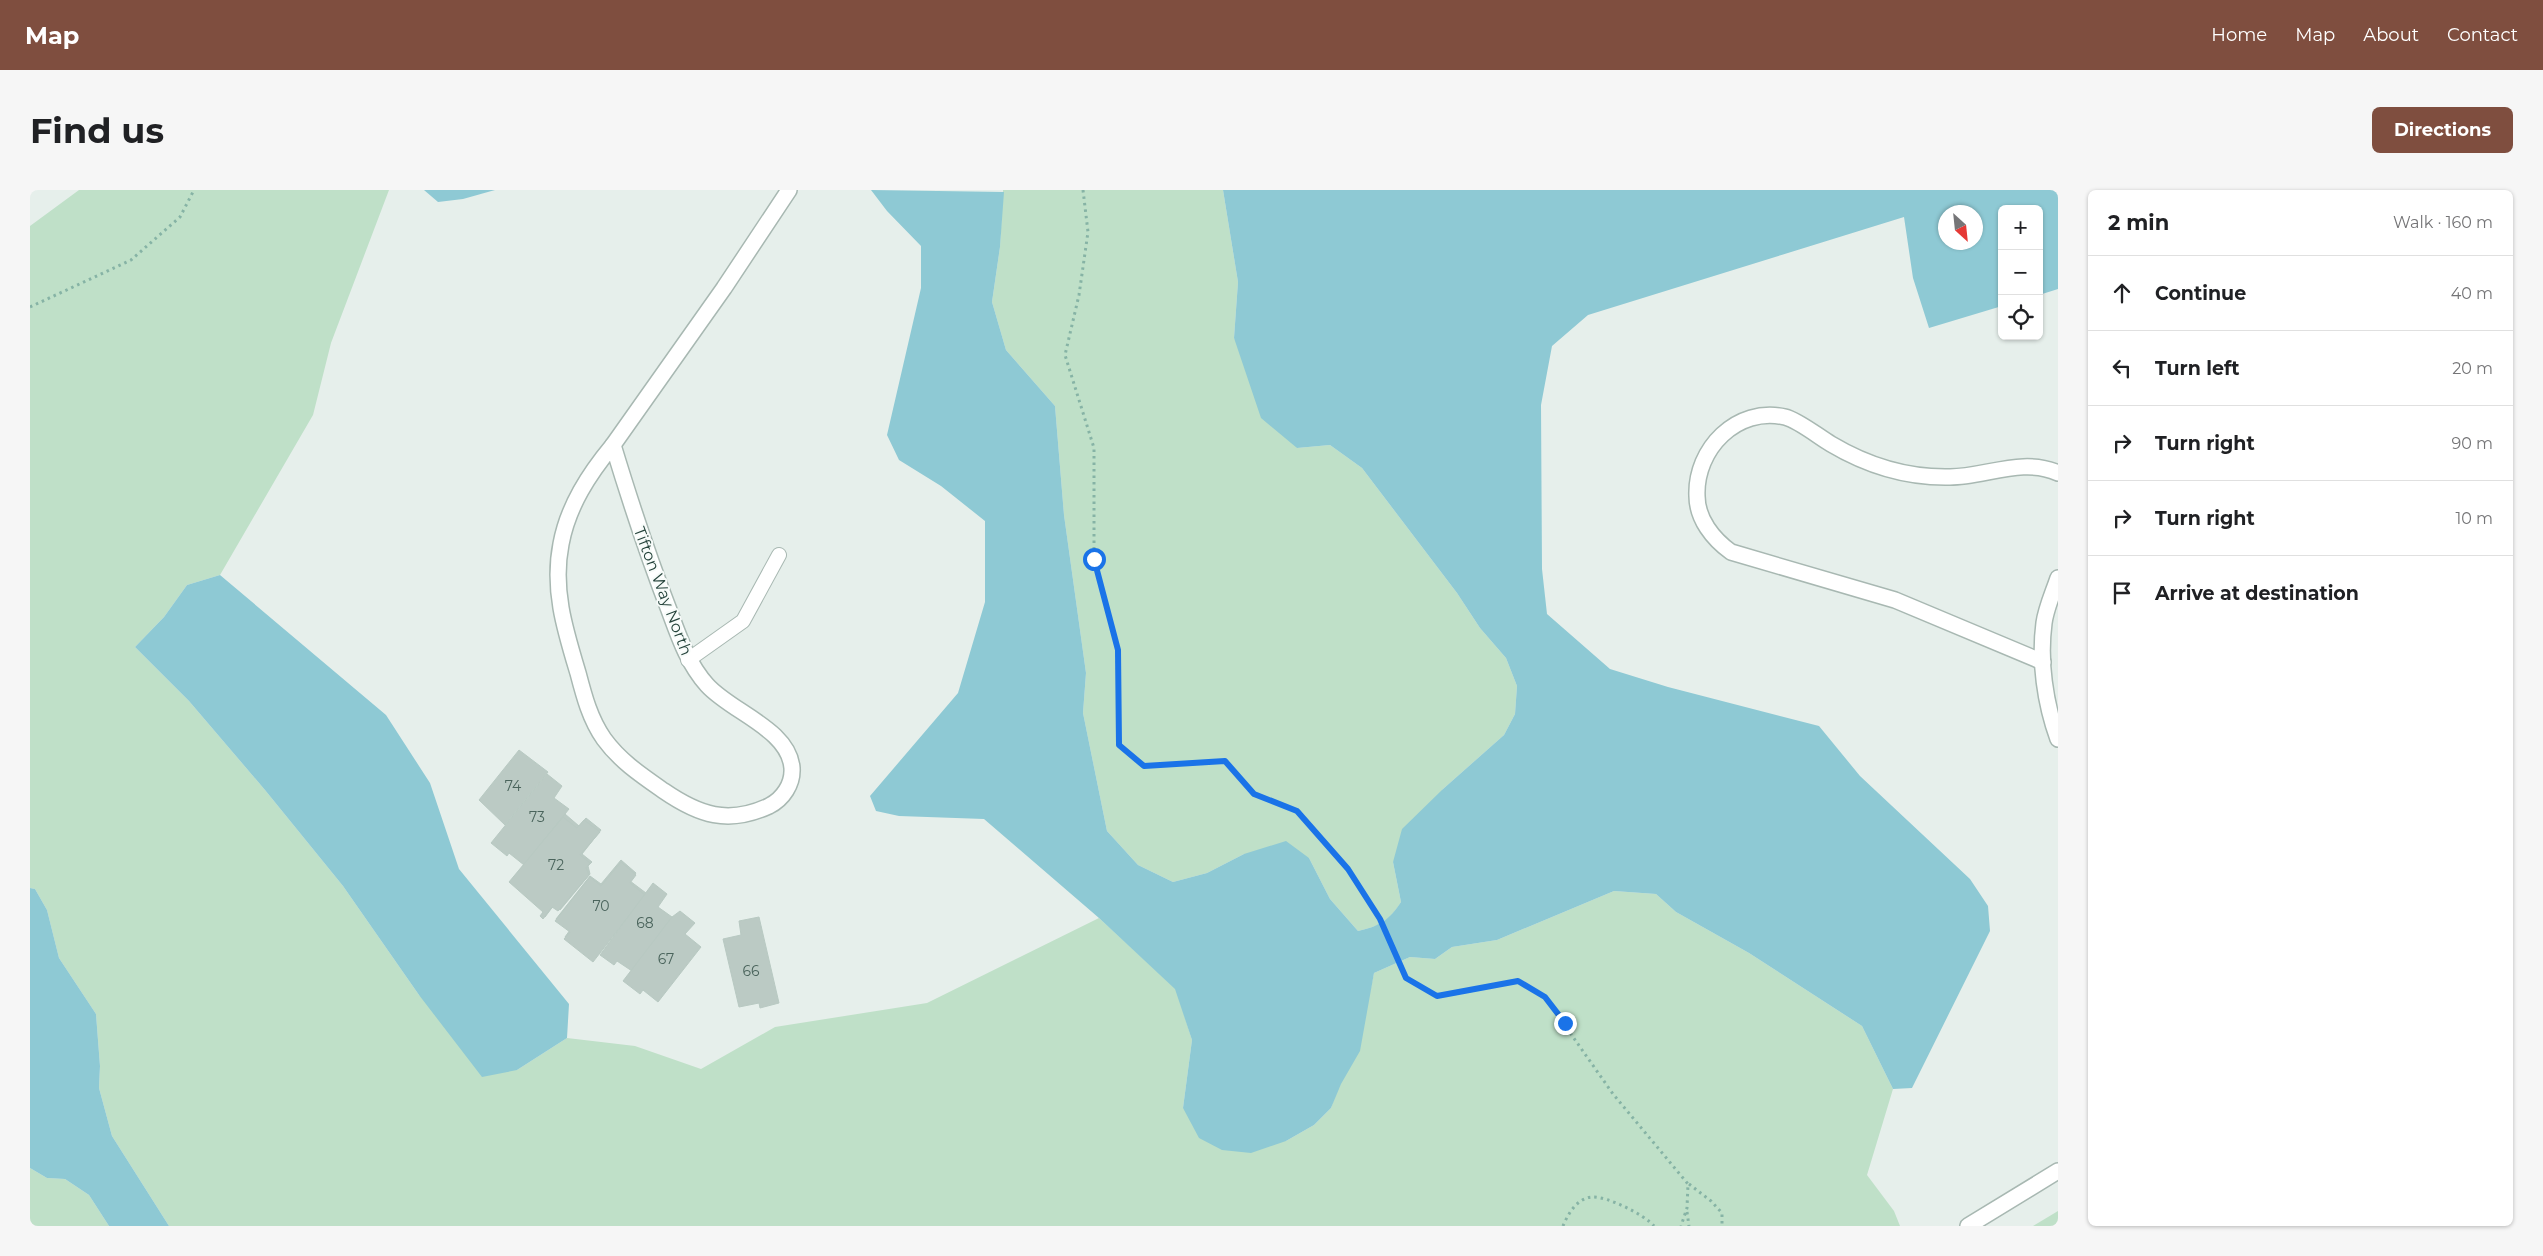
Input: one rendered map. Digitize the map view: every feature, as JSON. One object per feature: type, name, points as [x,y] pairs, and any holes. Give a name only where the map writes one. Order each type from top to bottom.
[{"type":"street","name":"Tifton Way North","points":[[613,445],[648,556],[688,660],[713,691],[779,739],[789,753],[792,769],[789,786],[777,802],[752,814],[723,816],[688,807],[625,764],[603,738],[588,710],[561,617],[558,581],[560,553],[572,509],[590,473],[613,445],[724,288],[789,190]]},
{"type":"street","points":[[2043,662],[1895,600],[1731,552],[1718,543],[1703,522],[1697,498],[1698,474],[1707,451],[1720,435],[1739,423],[1762,416],[1786,417],[1861,460],[1879,468],[1914,476],[1952,478],[2023,466],[2058,473]]},
{"type":"street","points":[[2058,578],[2044,622],[2043,662],[2047,701],[2058,738]]},
{"type":"street","points":[[1968,1226],[2058,1171]]},
{"type":"lane","points":[[688,660],[744,621],[780,555]]},
{"type":"path","points":[[30,307],[131,260],[180,217],[194,190]]},
{"type":"path","points":[[1083,190],[1088,232],[1079,295],[1064,355],[1094,448],[1094,559],[1118,650],[1119,745],[1144,766],[1225,761],[1254,794],[1297,811],[1348,869],[1380,919],[1406,978],[1437,996],[1518,981],[1545,997],[1613,1094],[1688,1184],[1711,1201],[1722,1213],[1722,1226]]},
{"type":"path","points":[[1688,1184],[1687,1208],[1690,1226]]},
{"type":"path","points":[[1564,1226],[1569,1213],[1579,1202],[1592,1197],[1624,1206],[1654,1226]]},
{"type":"path","points":[[1681,1226],[1687,1208]]},
{"type":"green space","points":[[79,190],[389,190],[331,343],[313,415],[220,575],[187,585],[164,617],[135,647],[189,701],[265,790],[343,886],[419,995],[517,1070],[567,1038],[635,1046],[701,1069],[775,1027],[927,1003],[1099,918],[1176,989],[1192,1040],[1183,1108],[1286,1141],[1314,1125],[1331,1108],[1368,1001],[1374,973],[1410,957],[1435,959],[1452,947],[1497,940],[1614,891],[1656,894],[1676,912],[1749,953],[1862,1026],[1893,1089],[1867,1175],[1894,1211],[1900,1226],[169,1226],[112,1136],[99,1088],[100,1066],[96,1014],[59,958],[47,910],[35,889],[30,888],[30,226]]},
{"type":"green space","points":[[1003,190],[1223,190],[1238,282],[1234,338],[1297,448],[1330,445],[1362,468],[1457,593],[1480,628],[1506,658],[1517,686],[1515,714],[1504,735],[1443,789],[1393,862],[1401,902],[1388,918],[1378,925],[1358,931],[1330,899],[1309,858],[1244,854],[1207,873],[1173,882],[1138,865],[1107,831],[1083,713],[1086,673],[1064,515],[1055,406],[1006,350],[992,302],[1000,247]]},
{"type":"green space","points":[[30,1168],[47,1178],[65,1179],[89,1195],[109,1226],[30,1226]]},
{"type":"green space","points":[[2058,1211],[2058,1226],[2033,1226]]},
{"type":"water","points":[[424,190],[495,190],[463,199],[438,202]]},
{"type":"water","points":[[871,190],[1004,192],[1000,247],[992,302],[1006,350],[1055,406],[1064,515],[1086,673],[1083,713],[1107,831],[1138,865],[1173,882],[1207,873],[1244,854],[1286,841],[1309,858],[1330,899],[1358,931],[1383,921],[1401,902],[1393,862],[1402,829],[1443,789],[1504,735],[1515,714],[1517,686],[1506,658],[1480,628],[1457,593],[1362,468],[1330,445],[1297,448],[1261,418],[1234,338],[1238,282],[1223,190],[2058,190],[2058,289],[2043,294],[2043,205],[1998,205],[1998,307],[1929,328],[1913,278],[1904,217],[1588,315],[1552,346],[1541,405],[1542,569],[1547,614],[1610,669],[1668,687],[1819,726],[1860,776],[1970,879],[1988,906],[1990,931],[1912,1088],[1893,1089],[1862,1026],[1749,953],[1676,912],[1656,894],[1614,891],[1497,940],[1452,947],[1435,959],[1410,957],[1374,973],[1360,1051],[1341,1084],[1331,1108],[1314,1125],[1286,1141],[1251,1153],[1222,1150],[1199,1138],[1183,1108],[1192,1040],[1175,989],[1099,918],[984,819],[899,816],[876,811],[870,796],[958,693],[985,602],[985,521],[941,486],[899,460],[887,435],[921,288],[921,246],[887,211]]},
{"type":"water","points":[[220,575],[386,715],[430,783],[459,869],[569,1004],[567,1038],[517,1070],[482,1077],[419,995],[343,886],[189,701],[135,647],[164,617],[187,585]]},
{"type":"water","points":[[30,888],[35,889],[47,910],[59,958],[96,1014],[100,1066],[99,1088],[112,1136],[169,1226],[109,1226],[89,1195],[65,1179],[47,1178],[30,1168]]},
{"type":"building","points":[[519,750],[548,772],[505,825],[479,800]]},
{"type":"building","points":[[547,774],[562,786],[554,798],[569,809],[524,865],[509,853],[507,856],[491,843]]},
{"type":"building","points":[[565,814],[579,826],[586,818],[601,830],[582,854],[592,862],[588,866],[590,874],[560,910],[554,905],[545,917],[542,915],[545,910],[511,881]]},
{"type":"building","points":[[563,817],[577,828],[584,820],[600,832],[580,855],[590,863],[586,868],[589,875],[558,911],[552,907],[543,919],[540,916],[543,912],[509,882]]},
{"type":"building","points":[[621,860],[636,873],[630,881],[646,893],[593,960],[565,937],[570,930],[556,919],[590,876],[601,884]]},
{"type":"building","points":[[621,862],[636,875],[630,883],[645,895],[593,962],[564,939],[570,932],[555,921],[590,877],[601,886]]},
{"type":"building","points":[[653,883],[667,894],[658,907],[672,917],[632,971],[617,961],[614,965],[600,955]]},
{"type":"building","points":[[680,911],[695,923],[685,934],[701,947],[658,1002],[643,990],[640,994],[623,981],[672,917]]},
{"type":"building","points":[[759,917],[779,1003],[760,1008],[759,1003],[739,1007],[723,939],[741,935],[739,921]]},
{"type":"route","points":[[1094,559],[1118,650],[1119,745],[1144,766],[1225,761],[1254,794],[1297,811],[1348,869],[1380,919],[1406,978],[1437,996],[1518,981],[1545,997],[1565,1023]]}]
